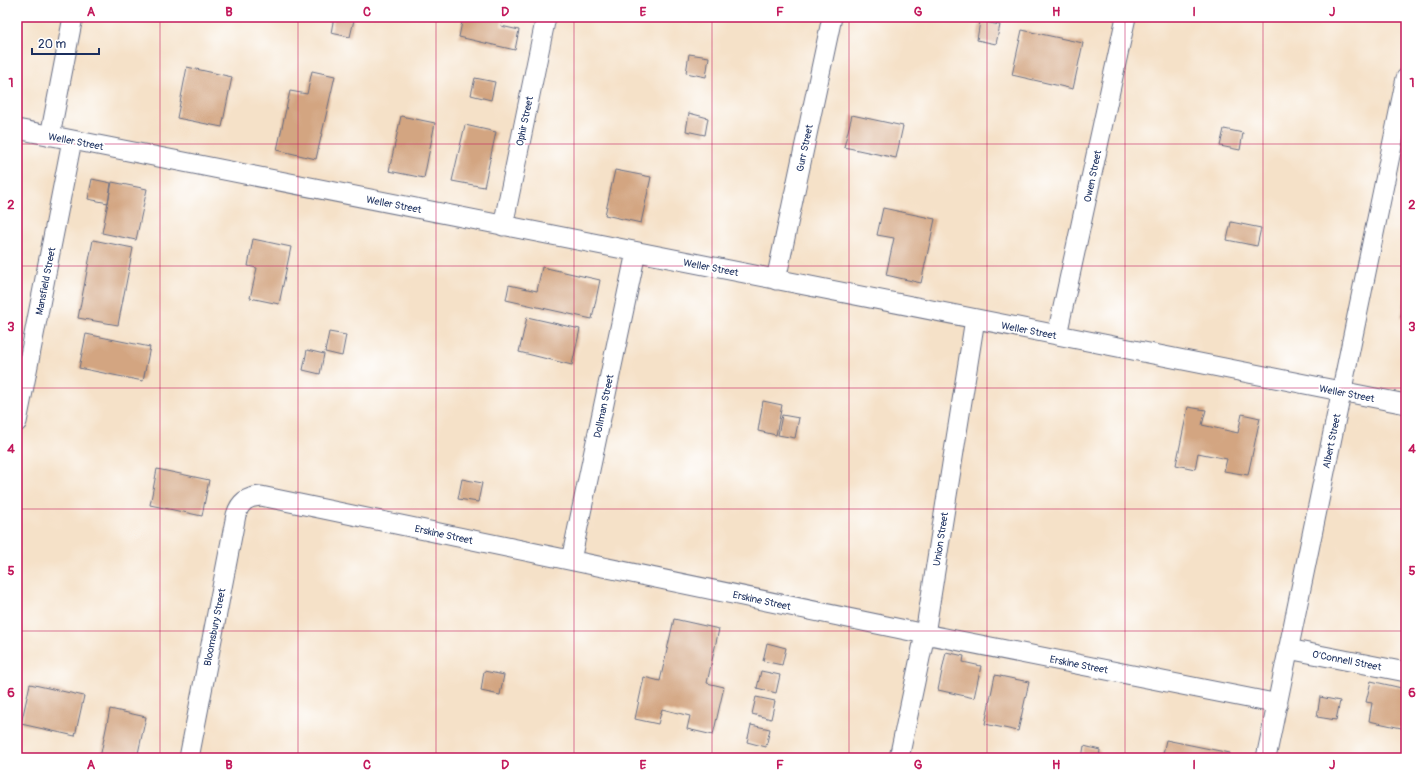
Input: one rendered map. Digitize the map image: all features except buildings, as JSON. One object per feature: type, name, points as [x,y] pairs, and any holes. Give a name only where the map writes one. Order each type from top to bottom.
[{"type":"street","points":[[50,136],[73,17]]},
{"type":"street","name":"Ophir Street","points":[[503,226],[546,17]]},
{"type":"street","name":"Gurr Street","points":[[776,280],[832,17]]},
{"type":"street","name":"Owen Street","points":[[1057,335],[1126,17]]},
{"type":"street","name":"Albert Street","points":[[1266,758],[1406,78]]},
{"type":"street","name":"Weller Street","points":[[17,130],[1406,404]]},
{"type":"street","name":"Mansfield Street","points":[[17,422],[72,140]]},
{"type":"street","name":"Dollman Street","points":[[571,560],[636,252]]},
{"type":"street","name":"Union Street","points":[[899,758],[925,634],[975,319]]},
{"type":"street","name":"Erskine Street","points":[[246,499],[261,496],[270,497],[925,634],[1278,704]]},
{"type":"street","name":"Bloomsbury Street","points":[[189,758],[236,515],[239,507],[246,499]]},
{"type":"street","name":"O'Connell Street","points":[[1288,649],[1406,672]]}]
